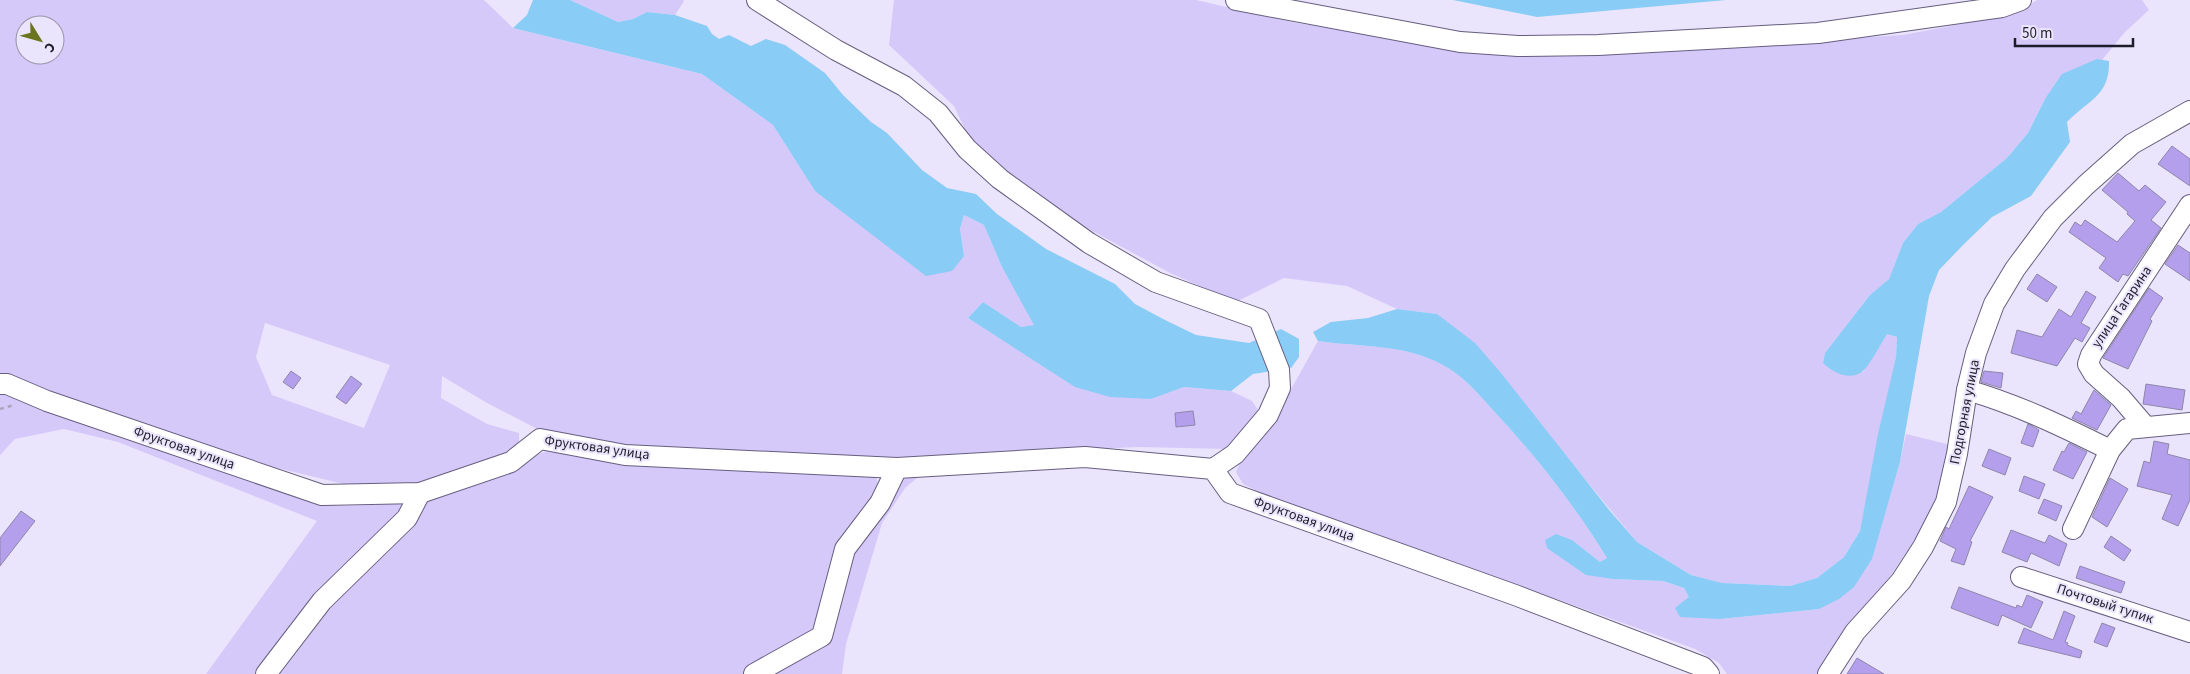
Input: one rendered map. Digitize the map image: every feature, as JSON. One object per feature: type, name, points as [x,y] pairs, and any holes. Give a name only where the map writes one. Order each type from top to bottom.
[{"type":"street","points":[[757,0],[836,50],[904,86],[938,113],[967,149],[1000,179],[1089,243],[1156,282],[1259,319],[1279,370],[1280,388],[1268,415],[1235,454],[1213,469]]},
{"type":"street","points":[[1236,0],[1460,42],[1518,46],[1598,45],[1818,33],[2002,7],[2021,0]]},
{"type":"street","name":"Подгорная улица","points":[[1828,674],[1855,632],[1901,581],[1923,546],[1946,502],[1957,454],[1966,390],[1976,353],[1994,304],[2015,269],[2053,218],[2086,185],[2132,144],[2189,115]]},
{"type":"street","name":"улица Гагарина","points":[[2146,426],[2122,398],[2094,374],[2088,364],[2091,355],[2190,205]]},
{"type":"street","name":"Фруктовая улица","points":[[0,384],[7,384],[46,401],[322,496],[420,493],[510,462],[540,438],[625,455],[896,468],[1085,457],[1213,469],[1230,493],[1505,591],[1703,672]]},
{"type":"street","points":[[1966,390],[1990,397],[2071,431],[2110,450]]},
{"type":"street","points":[[2073,529],[2110,450],[2127,429],[2146,426],[2187,425],[2190,423]]},
{"type":"street","points":[[754,674],[822,636],[845,550],[880,503],[896,468]]},
{"type":"street","points":[[266,674],[322,601],[407,518],[420,493]]},
{"type":"street","name":"Почтовый тупик","points":[[2021,577],[2190,632]]},
{"type":"shaded area","points":[[0,0],[484,0],[513,28],[702,74],[773,125],[815,191],[964,256],[960,229],[964,215],[984,225],[1002,267],[1035,325],[1021,327],[983,302],[968,318],[1045,367],[1150,399],[1184,387],[1231,391],[1252,401],[1260,413],[1229,449],[1138,447],[836,460],[604,443],[545,433],[487,403],[442,376],[441,398],[487,424],[519,433],[519,443],[494,461],[421,486],[365,489],[243,460],[0,375]],"holes":[[[265,323],[390,365],[364,428],[272,395],[256,357]]]},
{"type":"shaded area","points":[[570,0],[684,1],[675,15],[647,12],[633,19],[618,22]]},
{"type":"shaded area","points":[[894,0],[1196,0],[1296,23],[1410,40],[1804,41],[1903,35],[1987,19],[2029,5],[2037,0],[2142,0],[2149,10],[2125,32],[2102,60],[2097,59],[2045,99],[2028,133],[2007,158],[1941,212],[1918,224],[1903,243],[1889,279],[1870,295],[1825,353],[1823,363],[1863,372],[1887,334],[1897,337],[1896,357],[1860,531],[1844,557],[1817,578],[1790,586],[1722,583],[1691,575],[1637,542],[1561,450],[1437,314],[1397,309],[1347,286],[1284,278],[1236,302],[1170,273],[1083,226],[973,146],[954,106],[889,45]]},
{"type":"shaded area","points":[[1318,341],[1382,347],[1414,353],[1451,369],[1480,396],[1523,443],[1553,480],[1607,558],[1600,562],[1572,540],[1613,579],[1663,581],[1684,588],[1689,597],[1720,619],[1819,609],[1888,503],[1906,434],[1951,445],[1944,481],[1925,524],[1873,602],[1826,658],[1820,674],[1727,674],[1719,663],[1695,649],[1454,562],[1293,509],[1243,484],[1236,472],[1244,453],[1272,423]]},
{"type":"shaded area","points":[[0,391],[260,483],[337,506],[373,505],[411,499],[260,674],[206,674],[317,521],[118,442],[64,429],[15,439],[0,455]]},
{"type":"shaded area","points":[[552,449],[652,467],[728,468],[876,476],[879,488],[815,632],[790,649],[743,674],[280,674],[335,602],[426,499]]},
{"type":"shaded area","points":[[923,473],[905,488],[882,523],[846,644],[842,674],[773,674],[830,636],[841,603],[848,554],[903,479]]},
{"type":"water","points":[[533,0],[570,0],[618,22],[633,19],[647,12],[675,15],[707,26],[712,34],[719,39],[729,35],[751,46],[766,39],[785,45],[825,73],[843,95],[871,122],[887,133],[922,170],[947,188],[976,194],[997,214],[1046,249],[1115,284],[1135,304],[1196,335],[1249,343],[1281,329],[1299,339],[1299,357],[1291,368],[1253,374],[1231,391],[1184,387],[1151,399],[1110,397],[1075,387],[968,318],[983,302],[1021,327],[1034,325],[1002,267],[984,225],[964,215],[960,229],[964,256],[952,271],[926,276],[815,191],[773,125],[702,74],[513,28],[527,15]]},
{"type":"water","points":[[1453,0],[1726,0],[1537,17]]},
{"type":"water","points":[[2097,59],[2109,61],[2106,82],[2102,90],[2067,122],[2070,142],[2031,196],[1992,217],[1939,270],[1929,296],[1900,462],[1872,559],[1854,587],[1839,599],[1819,609],[1720,619],[1680,617],[1675,608],[1689,597],[1684,588],[1663,581],[1613,579],[1586,575],[1547,548],[1545,540],[1556,534],[1572,540],[1600,562],[1607,558],[1581,518],[1538,461],[1463,379],[1443,365],[1414,353],[1382,347],[1318,341],[1313,332],[1331,322],[1368,318],[1397,309],[1437,314],[1475,343],[1637,542],[1691,575],[1722,583],[1790,586],[1817,578],[1844,557],[1860,531],[1878,434],[1896,357],[1897,337],[1887,334],[1866,368],[1853,376],[1836,372],[1823,363],[1825,353],[1870,295],[1889,279],[1903,243],[1918,224],[1941,212],[2007,158],[2028,133],[2045,99],[2062,74]]},
{"type":"building","points":[[2172,146],[2190,159],[2190,186],[2158,164]]},
{"type":"building","points":[[2118,173],[2139,191],[2145,185],[2166,202],[2151,220],[2161,228],[2128,276],[2123,274],[2118,282],[2099,268],[2106,258],[2069,232],[2075,222],[2081,226],[2085,220],[2117,242],[2135,221],[2127,214],[2128,212],[2102,190]]},
{"type":"building","points":[[2178,245],[2190,253],[2190,281],[2165,264]]},
{"type":"building","points":[[2037,274],[2057,287],[2047,302],[2027,289]]},
{"type":"building","points":[[2149,288],[2163,298],[2150,319],[2152,321],[2128,369],[2103,358]]},
{"type":"building","points":[[2086,291],[2096,297],[2081,323],[2090,328],[2082,342],[2075,338],[2057,366],[2011,353],[2017,330],[2042,337],[2059,309],[2071,317]]},
{"type":"building","points":[[291,371],[301,378],[293,389],[283,382]]},
{"type":"building","points":[[1984,371],[2003,373],[2001,388],[1981,382]]},
{"type":"building","points":[[351,376],[362,384],[346,404],[336,397]]},
{"type":"building","points":[[2146,384],[2185,390],[2182,410],[2143,404]]},
{"type":"building","points":[[2094,390],[2111,405],[2097,430],[2072,418],[2076,411],[2081,414]]},
{"type":"building","points":[[1193,411],[1195,425],[1176,427],[1175,413]]},
{"type":"building","points":[[2028,424],[2039,430],[2033,447],[2021,443]]},
{"type":"building","points":[[2154,441],[2169,444],[2167,454],[2190,460],[2190,500],[2178,526],[2162,519],[2172,495],[2137,486],[2144,461],[2150,463]]},
{"type":"building","points":[[2069,443],[2087,452],[2073,479],[2053,470],[2062,451],[2064,452]]},
{"type":"building","points":[[1989,449],[2011,458],[2005,475],[1982,466]]},
{"type":"building","points":[[2024,476],[2045,484],[2039,499],[2019,491]]},
{"type":"building","points":[[2110,478],[2128,489],[2107,527],[2092,517]]},
{"type":"building","points":[[1969,486],[1993,497],[1970,541],[1972,542],[1964,565],[1951,561],[1956,549],[1940,541],[1946,527],[1949,529]]},
{"type":"building","points":[[2044,499],[2062,506],[2056,521],[2038,513]]},
{"type":"building","points":[[21,511],[35,521],[0,566],[0,538]]},
{"type":"building","points":[[2011,530],[2045,543],[2049,535],[2067,544],[2059,566],[2031,553],[2027,562],[2002,552]]},
{"type":"building","points":[[2111,536],[2131,550],[2124,561],[2104,547]]},
{"type":"building","points":[[2080,566],[2125,582],[2121,593],[2076,578]]},
{"type":"building","points":[[1959,587],[2016,608],[2017,605],[2022,607],[2027,595],[2043,602],[2031,628],[2002,615],[1998,626],[1951,608]]},
{"type":"building","points":[[2064,611],[2075,616],[2065,642],[2068,643],[2067,645],[2082,651],[2080,658],[2018,643],[2024,628],[2053,640]]},
{"type":"building","points":[[2102,623],[2115,628],[2107,647],[2094,642]]},
{"type":"building","points":[[1857,658],[1884,674],[1847,674]]}]
